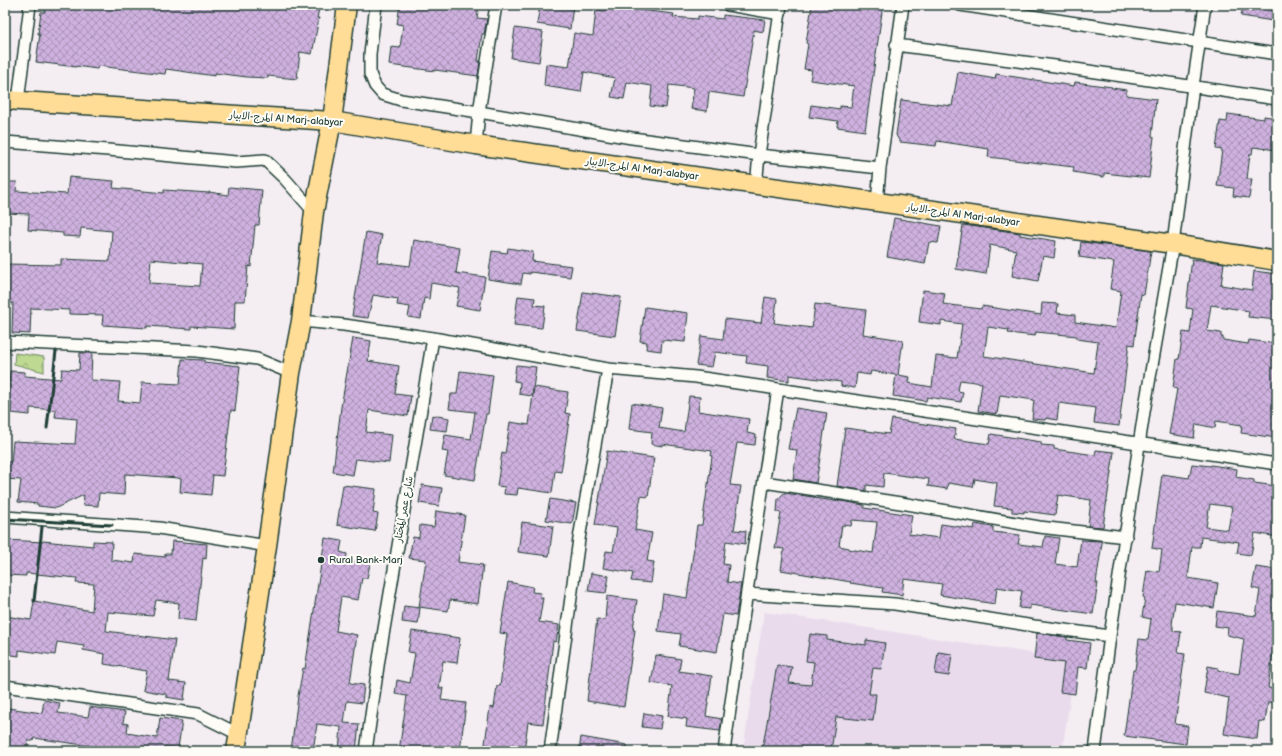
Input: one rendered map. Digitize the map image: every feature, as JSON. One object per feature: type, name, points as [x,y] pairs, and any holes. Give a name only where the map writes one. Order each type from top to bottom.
[{"type":"main road","points":[[237,742],[267,546],[291,373],[301,321],[314,212],[332,121],[346,5]]},
{"type":"main road","name":"المرج-الابيار Al Marj-alabyar","points":[[12,101],[332,121],[476,145],[756,186],[1173,244],[1277,261]]},
{"type":"street","points":[[12,101],[30,5]]},
{"type":"street","points":[[376,5],[370,54],[370,74],[375,86],[382,94],[401,100],[632,138],[759,155],[880,168]]},
{"type":"street","points":[[476,145],[479,112],[496,5]]},
{"type":"street","points":[[728,5],[781,10],[759,155],[756,186]]},
{"type":"street","points":[[877,203],[880,168],[896,45],[903,5]]},
{"type":"street","points":[[960,5],[1277,54]]},
{"type":"street","points":[[1096,751],[1110,636],[1144,412],[1173,244],[1205,5]]},
{"type":"street","points":[[896,45],[1277,99]]},
{"type":"street","points":[[5,142],[236,162],[264,160],[285,179],[314,212]]},
{"type":"street","points":[[301,321],[344,325],[433,338],[608,369],[696,378],[778,389],[1277,464]]},
{"type":"street","name":"شارع عمر المختار","points":[[366,751],[379,659],[433,338]]},
{"type":"street","points":[[5,342],[197,351],[257,359],[291,373]]},
{"type":"street","points":[[550,751],[579,539],[608,369]]},
{"type":"street","points":[[724,751],[778,389]]},
{"type":"street","points":[[764,482],[907,504],[1039,527],[1126,537]]},
{"type":"street","points":[[5,517],[159,528],[267,546]]},
{"type":"street","points":[[747,594],[895,604],[1034,626],[1110,636]]},
{"type":"street","points":[[5,686],[198,714],[237,742]]},
{"type":"shaded area","points":[[764,612],[1076,660],[1062,751],[743,751]]},
{"type":"green space","points":[[15,353],[44,357],[44,372],[14,364]]},
{"type":"building","points":[[46,5],[320,5],[312,54],[300,52],[297,79],[268,76],[268,78],[247,77],[215,73],[215,76],[166,69],[165,74],[98,66],[97,69],[36,62],[41,12],[45,12]]},
{"type":"building","points":[[400,5],[479,5],[477,18],[487,19],[484,34],[482,34],[478,61],[480,61],[478,76],[389,65],[391,47],[400,48],[403,25],[397,24]]},
{"type":"building","points":[[540,5],[573,5],[570,29],[537,24]]},
{"type":"building","points":[[812,5],[883,5],[865,131],[837,127],[838,121],[809,117],[811,105],[840,109],[840,106],[851,107],[854,86],[810,80],[812,70],[804,69],[808,44],[806,43]]},
{"type":"building","points":[[1243,5],[1275,5],[1273,21],[1241,16]]},
{"type":"building","points":[[606,6],[674,14],[673,17],[698,19],[698,16],[723,19],[723,15],[765,20],[763,32],[754,30],[743,97],[709,92],[707,111],[691,109],[694,88],[669,85],[666,108],[650,106],[652,86],[627,82],[624,99],[611,97],[615,78],[584,72],[581,92],[544,86],[546,64],[569,67],[574,33],[593,36],[596,10],[605,11]]},
{"type":"building","points":[[515,28],[543,32],[539,62],[511,58]]},
{"type":"building","points":[[958,72],[995,79],[996,74],[1074,86],[1075,82],[1112,87],[1127,90],[1126,95],[1156,99],[1152,136],[1154,137],[1149,178],[1104,173],[1104,177],[1073,172],[1074,167],[988,157],[989,149],[937,141],[936,146],[900,142],[896,135],[901,100],[952,106]]},
{"type":"building","points":[[1228,114],[1264,119],[1264,116],[1277,118],[1277,150],[1253,147],[1252,154],[1250,154],[1247,179],[1252,179],[1249,198],[1233,196],[1234,188],[1217,186],[1222,150],[1216,149],[1220,121],[1227,122]]},
{"type":"building","points":[[69,177],[114,181],[113,188],[164,193],[164,190],[209,192],[228,195],[229,187],[262,190],[259,225],[255,225],[251,267],[248,266],[245,301],[235,301],[234,329],[191,326],[191,329],[102,325],[103,315],[69,314],[69,310],[31,308],[30,334],[12,333],[13,303],[5,303],[5,264],[61,265],[61,259],[110,261],[112,231],[81,228],[80,237],[63,236],[63,233],[28,230],[29,214],[5,213],[5,182],[17,182],[16,191],[67,194]],"holes":[[[151,259],[202,264],[200,286],[149,283]]]},
{"type":"building","points":[[894,218],[941,226],[938,243],[929,242],[925,264],[887,257]]},
{"type":"building","points":[[963,225],[1020,233],[1020,235],[1056,241],[1054,258],[1043,256],[1038,281],[1012,276],[1016,250],[990,245],[986,274],[956,269]]},
{"type":"building","points":[[366,232],[382,235],[377,262],[410,266],[414,240],[460,248],[456,273],[485,277],[480,310],[456,306],[460,288],[431,283],[429,299],[424,298],[421,319],[408,317],[410,307],[397,305],[398,299],[373,295],[368,318],[352,316]]},
{"type":"building","points":[[1081,242],[1151,251],[1144,295],[1141,294],[1134,345],[1129,344],[1119,426],[1094,423],[1096,408],[1059,403],[1057,420],[1046,418],[1045,420],[1032,419],[1034,400],[1000,395],[997,414],[978,411],[982,383],[960,380],[958,391],[963,392],[961,402],[927,397],[926,401],[893,396],[896,375],[871,371],[870,375],[857,373],[855,388],[841,386],[841,382],[789,375],[789,381],[767,378],[768,366],[746,363],[747,356],[715,352],[712,367],[696,365],[701,336],[723,339],[725,319],[761,323],[765,297],[777,299],[774,323],[812,328],[815,304],[866,310],[863,334],[903,340],[898,375],[910,377],[909,383],[932,387],[936,356],[957,358],[962,324],[941,321],[941,325],[919,322],[923,290],[945,293],[943,304],[981,309],[982,306],[1041,315],[1042,303],[1058,304],[1057,313],[1075,315],[1075,322],[1116,328],[1121,291],[1110,289],[1114,262],[1079,257]],"holes":[[[988,327],[1009,330],[1008,333],[1035,336],[1036,332],[1077,336],[1077,339],[1098,342],[1094,373],[984,356]]]},
{"type":"building","points":[[508,248],[533,252],[532,261],[572,266],[570,277],[530,272],[530,274],[523,273],[521,284],[488,279],[492,251],[507,253]]},
{"type":"building","points":[[1192,259],[1224,263],[1221,285],[1252,290],[1254,271],[1277,274],[1277,320],[1248,317],[1249,311],[1211,305],[1207,331],[1221,333],[1223,340],[1248,344],[1249,340],[1277,344],[1277,438],[1241,433],[1242,425],[1216,421],[1215,428],[1196,424],[1194,438],[1169,434],[1177,389],[1173,388],[1177,359],[1179,359],[1183,332],[1190,333],[1193,309],[1186,308]]},
{"type":"building","points":[[583,292],[621,297],[615,336],[577,331]]},
{"type":"building","points":[[518,296],[535,298],[534,305],[545,306],[542,328],[514,325]]},
{"type":"building","points":[[645,307],[688,313],[685,342],[662,340],[661,351],[646,349],[647,342],[640,341]]},
{"type":"building","points":[[353,338],[371,341],[368,361],[399,366],[395,394],[411,396],[408,416],[369,410],[366,432],[392,435],[389,463],[356,459],[353,475],[333,472],[341,407]]},
{"type":"building","points":[[80,353],[92,353],[91,380],[120,382],[118,401],[140,403],[142,382],[180,384],[182,359],[204,360],[204,362],[240,366],[235,411],[231,410],[223,476],[213,475],[211,495],[180,492],[181,479],[178,478],[125,474],[124,495],[99,493],[98,506],[83,505],[84,495],[56,508],[18,502],[21,480],[5,479],[5,462],[11,462],[13,441],[75,444],[77,419],[55,417],[56,410],[30,408],[30,415],[11,413],[12,402],[8,402],[10,371],[25,372],[25,376],[61,379],[62,369],[79,370]]},
{"type":"building","points":[[516,365],[536,367],[532,396],[519,394],[520,382],[514,381]]},
{"type":"building","points":[[460,371],[493,375],[488,414],[486,414],[475,480],[444,475],[448,452],[442,451],[445,435],[471,439],[475,412],[449,409],[451,394],[457,394]]},
{"type":"building","points":[[534,387],[568,392],[565,413],[570,414],[561,472],[555,471],[552,493],[518,488],[517,495],[504,494],[505,487],[497,486],[502,453],[505,454],[510,422],[529,425]]},
{"type":"building","points":[[689,396],[700,397],[698,411],[749,419],[747,433],[756,435],[755,445],[737,443],[730,485],[741,486],[734,530],[746,531],[745,544],[726,541],[723,564],[729,565],[727,582],[741,584],[736,616],[723,614],[717,652],[679,646],[681,634],[658,631],[663,594],[687,598],[697,525],[702,525],[712,451],[662,444],[662,446],[651,444],[652,432],[629,429],[632,403],[662,408],[659,428],[684,432]]},
{"type":"building","points":[[796,408],[827,413],[816,483],[793,479],[797,450],[788,449]]},
{"type":"building","points":[[432,415],[449,418],[447,431],[430,429]]},
{"type":"building","points":[[892,419],[956,429],[954,439],[989,444],[991,434],[1041,442],[1041,445],[1054,446],[1054,449],[1095,455],[1096,450],[1114,452],[1103,527],[1088,526],[1091,500],[1058,495],[1055,515],[1024,511],[1024,513],[1012,512],[1012,508],[994,506],[997,483],[975,479],[973,487],[948,483],[947,489],[928,486],[929,479],[884,473],[883,487],[866,485],[866,491],[837,486],[845,428],[889,434]]},
{"type":"building","points":[[607,451],[654,458],[648,497],[641,496],[635,530],[652,533],[647,561],[654,562],[651,583],[631,581],[633,573],[603,568],[606,551],[613,552],[617,528],[595,525]]},
{"type":"building","points":[[1192,464],[1211,465],[1237,469],[1236,477],[1254,480],[1254,483],[1277,486],[1277,537],[1255,533],[1251,555],[1237,553],[1239,542],[1201,537],[1200,547],[1192,547],[1188,578],[1218,583],[1214,608],[1175,602],[1172,625],[1173,631],[1181,632],[1178,653],[1185,654],[1175,724],[1188,726],[1186,744],[1124,736],[1139,639],[1148,640],[1151,619],[1142,617],[1147,570],[1159,572],[1162,550],[1152,548],[1162,474],[1189,478]],"holes":[[[1210,504],[1232,507],[1228,530],[1206,527]]]},
{"type":"building","points":[[343,485],[376,489],[373,513],[378,514],[375,531],[337,525]]},
{"type":"building","points":[[422,485],[442,488],[439,506],[419,503]]},
{"type":"building","points":[[784,493],[835,500],[864,505],[864,508],[912,515],[909,534],[939,538],[941,524],[974,529],[975,524],[993,527],[993,532],[1020,535],[1018,544],[1043,547],[1045,536],[1059,538],[1055,564],[1077,567],[1081,540],[1101,541],[1102,543],[1096,583],[1098,583],[1093,614],[1030,605],[1030,609],[1019,608],[1022,591],[997,587],[995,604],[940,595],[942,584],[904,579],[902,595],[882,592],[883,588],[781,570],[784,549],[775,548],[781,513],[777,512],[778,499]],"holes":[[[852,520],[877,522],[873,553],[839,546],[842,525],[851,526]]]},
{"type":"building","points":[[550,499],[576,503],[572,524],[546,520]]},
{"type":"building","points":[[436,511],[465,515],[458,562],[483,565],[478,604],[450,600],[448,611],[419,607],[426,560],[409,558],[413,537],[419,538],[420,525],[434,527]]},
{"type":"building","points":[[522,522],[553,526],[549,556],[518,552]]},
{"type":"building","points":[[325,538],[342,541],[340,552],[347,554],[346,560],[370,564],[367,578],[362,578],[358,600],[341,597],[336,631],[357,635],[350,683],[364,685],[362,703],[347,701],[344,723],[359,724],[356,751],[339,750],[341,727],[317,724],[313,751],[291,751],[298,696],[303,668],[305,669]]},
{"type":"building","points":[[6,540],[43,541],[93,546],[93,541],[112,542],[111,560],[134,563],[135,554],[165,557],[165,554],[171,554],[172,541],[207,544],[206,559],[203,558],[196,621],[178,619],[179,603],[156,600],[153,616],[108,612],[106,631],[175,640],[169,681],[186,683],[184,700],[166,697],[166,694],[143,690],[147,671],[104,664],[105,654],[83,650],[84,646],[57,642],[55,655],[19,650],[19,656],[5,654],[5,616],[31,620],[34,601],[92,611],[94,584],[76,583],[77,578],[26,573],[26,576],[5,575]]},
{"type":"building","points":[[1256,567],[1277,570],[1277,636],[1275,636],[1268,688],[1277,689],[1277,703],[1268,702],[1265,722],[1259,721],[1257,739],[1224,734],[1229,698],[1204,693],[1208,666],[1218,668],[1218,670],[1239,674],[1244,639],[1227,635],[1228,628],[1215,626],[1217,611],[1256,616],[1260,590],[1252,588]]},
{"type":"building","points":[[591,573],[609,576],[606,593],[588,591]]},
{"type":"building","points":[[508,582],[533,587],[532,592],[541,593],[540,597],[543,598],[539,622],[559,625],[556,642],[553,641],[543,724],[528,722],[524,751],[484,751],[490,707],[494,708],[497,686],[500,686],[507,634],[500,633]]},
{"type":"building","points":[[607,596],[637,600],[633,630],[635,630],[624,707],[587,701],[597,619],[605,620]]},
{"type":"building","points":[[404,606],[420,608],[418,624],[402,622]]},
{"type":"building","points":[[412,631],[460,638],[457,663],[443,661],[439,688],[443,688],[441,700],[466,703],[460,751],[399,751],[407,696],[395,694],[397,680],[410,683],[415,653],[408,652]]},
{"type":"building","points":[[1037,633],[1067,637],[1067,640],[1090,643],[1087,668],[1078,667],[1075,694],[1060,692],[1064,663],[1034,659]]},
{"type":"building","points":[[810,634],[827,636],[827,640],[866,645],[866,640],[885,643],[881,669],[873,668],[869,694],[876,694],[873,721],[836,717],[831,751],[762,751],[777,665],[792,667],[789,683],[811,685],[814,662],[806,661]]},
{"type":"building","points":[[938,652],[952,654],[949,676],[935,674]]},
{"type":"building","points":[[656,655],[681,659],[679,671],[712,676],[706,716],[722,719],[720,731],[686,727],[687,719],[668,716],[672,686],[651,683]]},
{"type":"building","points":[[44,700],[60,703],[58,713],[88,717],[90,707],[125,712],[123,723],[128,724],[127,733],[157,738],[160,718],[182,721],[178,748],[164,747],[163,751],[102,751],[90,749],[91,746],[34,738],[33,741],[28,741],[27,751],[5,750],[5,724],[8,708],[42,713]]},
{"type":"building","points":[[644,713],[662,716],[660,729],[642,727]]},
{"type":"building","points":[[581,737],[627,745],[627,751],[579,751]]},
{"type":"railway","points":[[5,371],[8,351]]},
{"type":"railway","points":[[47,428],[56,351]]},
{"type":"railway","points":[[5,519],[112,525]]},
{"type":"railway","points":[[34,601],[42,527]]},
{"type":"place","name":"Rural Bank-Marj","points":[[321,560]]}]
